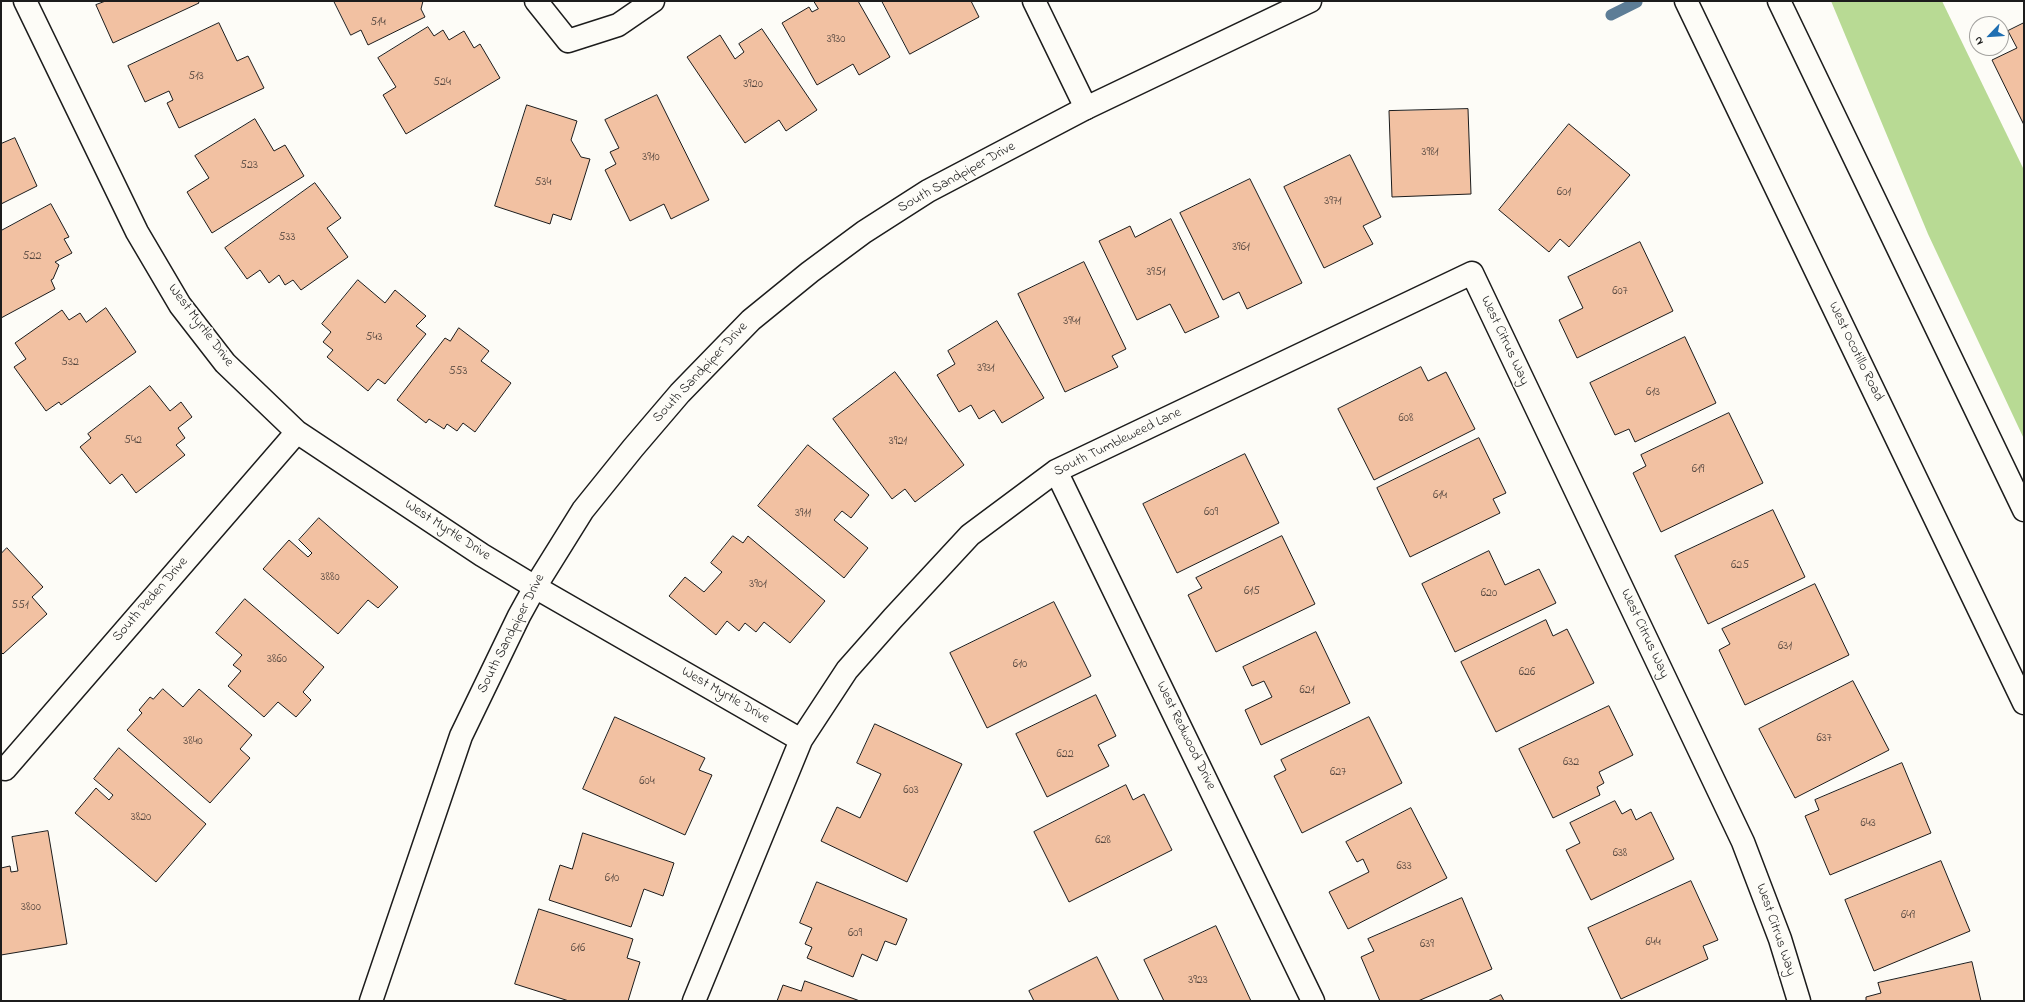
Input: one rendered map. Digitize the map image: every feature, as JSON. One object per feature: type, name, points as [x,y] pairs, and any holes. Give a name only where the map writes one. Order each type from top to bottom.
[{"type":"street","name":"West Myrtle Drive","points":[[25,1],[137,232],[180,305],[225,363],[297,432],[482,555],[801,740]]},
{"type":"street","points":[[536,1],[568,41],[618,25],[653,1]]},
{"type":"street","points":[[1034,1],[1086,108]]},
{"type":"street","name":"South Sandpiper Drive","points":[[371,1001],[461,736],[495,664],[535,587],[583,510],[632,448],[680,393],[751,320],[810,272],[864,232],[928,191],[1086,108],[1310,1]]},
{"type":"street","name":"West Ocotillo Road","points":[[1686,1],[2024,703]]},
{"type":"street","points":[[1779,1],[2024,510]]},
{"type":"street","name":"South Tumbleweed Lane","points":[[801,740],[847,670],[970,535],[1056,471],[1472,273]]},
{"type":"street","name":"West Citrus Way","points":[[1472,273],[1743,842],[1780,939],[1799,1001]]},
{"type":"street","name":"South Peden Drive","points":[[3,768],[297,432]]},
{"type":"street","name":"West Redwood Drive","points":[[1056,471],[1313,1001]]},
{"type":"street","points":[[694,1001],[801,740]]},
{"type":"green space","points":[[1831,1],[1942,1],[2024,170],[2024,439],[1928,234]]},
{"type":"building","points":[[106,1],[198,1],[199,3],[113,43],[96,5]]},
{"type":"building","points":[[334,1],[423,1],[421,9],[425,17],[368,45],[361,30],[351,35]]},
{"type":"building","points":[[814,1],[858,1],[890,57],[859,75],[853,64],[817,85],[782,23],[809,7],[812,12],[818,9]]},
{"type":"building","points":[[882,1],[971,1],[979,17],[910,54]]},
{"type":"building","points":[[219,23],[237,61],[248,56],[264,88],[179,128],[167,103],[173,100],[169,91],[145,102],[128,66]]},
{"type":"building","points":[[2024,23],[2024,125],[1992,60],[2000,56],[2009,56],[2009,52],[2017,48],[2009,30]]},
{"type":"building","points":[[428,27],[434,36],[443,30],[449,40],[464,31],[474,48],[480,44],[500,78],[406,134],[383,95],[396,87],[378,58]]},
{"type":"building","points":[[762,29],[817,110],[786,131],[779,120],[745,143],[687,57],[720,35],[735,59],[744,52],[739,44]]},
{"type":"building","points":[[657,95],[709,200],[671,219],[664,204],[630,221],[605,170],[616,164],[610,152],[619,148],[605,120]]},
{"type":"building","points":[[527,105],[577,121],[571,140],[581,157],[590,159],[571,220],[553,214],[550,224],[495,206]]},
{"type":"building","points":[[1468,109],[1471,194],[1392,197],[1389,111]]},
{"type":"building","points":[[255,119],[274,151],[285,145],[304,176],[212,233],[187,192],[209,178],[195,156]]},
{"type":"building","points":[[1569,124],[1630,175],[1569,247],[1560,239],[1549,252],[1499,210]]},
{"type":"building","points":[[15,138],[37,186],[1,204],[1,144]]},
{"type":"building","points":[[1350,155],[1381,217],[1363,226],[1373,244],[1324,268],[1284,187]]},
{"type":"building","points":[[1250,179],[1302,283],[1247,309],[1239,292],[1223,300],[1180,213]]},
{"type":"building","points":[[315,183],[341,218],[327,228],[348,257],[301,290],[293,280],[285,285],[279,275],[269,283],[260,270],[247,279],[225,248]]},
{"type":"building","points":[[51,204],[69,237],[64,239],[72,253],[55,262],[59,265],[53,279],[51,280],[55,289],[1,318],[1,231]]},
{"type":"building","points":[[1171,219],[1219,317],[1185,333],[1170,304],[1137,320],[1099,241],[1130,226],[1135,237]]},
{"type":"building","points":[[1640,242],[1673,311],[1577,358],[1559,320],[1583,308],[1568,277]]},
{"type":"building","points":[[1084,262],[1126,349],[1112,356],[1118,367],[1065,392],[1018,294]]},
{"type":"building","points":[[358,280],[385,303],[395,290],[426,316],[416,326],[426,334],[385,384],[378,379],[368,391],[327,357],[333,350],[323,342],[331,332],[322,324]]},
{"type":"building","points":[[106,308],[136,352],[61,405],[59,402],[46,411],[14,367],[26,359],[15,343],[62,310],[69,320],[80,313],[86,322]]},
{"type":"building","points":[[997,321],[1044,398],[1002,423],[994,410],[979,419],[971,405],[959,412],[937,375],[955,364],[948,351]]},
{"type":"building","points":[[459,328],[489,351],[481,361],[511,383],[475,432],[463,423],[457,431],[447,424],[444,429],[429,419],[426,423],[397,400],[445,338],[450,341]]},
{"type":"building","points":[[1685,337],[1716,403],[1635,442],[1629,429],[1615,435],[1590,383]]},
{"type":"building","points":[[1421,367],[1428,381],[1446,372],[1475,429],[1374,480],[1338,409]]},
{"type":"building","points":[[895,372],[964,465],[915,502],[905,489],[892,499],[833,419]]},
{"type":"building","points":[[150,386],[170,411],[181,402],[192,417],[178,428],[185,438],[176,445],[185,455],[136,493],[122,474],[110,484],[80,447],[91,438],[88,434]]},
{"type":"building","points":[[1729,413],[1763,483],[1661,532],[1633,473],[1646,466],[1641,455]]},
{"type":"building","points":[[1479,438],[1506,493],[1493,499],[1500,513],[1410,557],[1377,488]]},
{"type":"building","points":[[808,445],[869,495],[851,518],[842,511],[834,520],[868,548],[844,578],[758,506]]},
{"type":"building","points":[[1245,454],[1279,523],[1177,573],[1143,504]]},
{"type":"building","points":[[1773,510],[1805,577],[1708,624],[1675,556]]},
{"type":"building","points":[[319,518],[398,587],[378,608],[368,600],[338,634],[263,569],[289,540],[308,557],[312,553],[299,540]]},
{"type":"building","points":[[733,536],[743,543],[748,536],[825,601],[790,643],[764,622],[756,632],[745,623],[739,631],[727,621],[716,635],[669,596],[685,577],[704,592],[722,572],[711,563]]},
{"type":"building","points":[[1282,536],[1315,604],[1216,652],[1188,595],[1202,588],[1196,578]]},
{"type":"building","points":[[7,548],[43,587],[32,597],[47,614],[3,654],[1,652],[1,554]]},
{"type":"building","points":[[1489,551],[1505,585],[1539,569],[1556,603],[1455,652],[1422,584]]},
{"type":"building","points":[[1815,584],[1849,655],[1745,705],[1719,650],[1730,644],[1722,629]]},
{"type":"building","points":[[245,599],[324,667],[303,692],[311,700],[296,717],[278,702],[264,717],[228,686],[241,671],[233,665],[242,655],[216,633]]},
{"type":"building","points":[[1054,602],[1091,676],[987,728],[950,653]]},
{"type":"building","points":[[1546,620],[1553,636],[1567,629],[1594,683],[1496,732],[1461,662]]},
{"type":"building","points":[[1316,632],[1350,703],[1261,745],[1245,710],[1272,697],[1264,681],[1252,686],[1243,667]]},
{"type":"building","points":[[1853,681],[1889,750],[1795,798],[1759,729]]},
{"type":"building","points":[[163,689],[183,707],[199,689],[252,735],[240,749],[250,758],[210,803],[127,730],[142,713],[139,710],[150,697],[153,699]]},
{"type":"building","points":[[1096,695],[1116,736],[1098,745],[1109,766],[1047,797],[1016,734]]},
{"type":"building","points":[[1609,706],[1633,755],[1599,772],[1604,783],[1597,787],[1600,795],[1553,818],[1519,749]]},
{"type":"building","points":[[615,717],[705,758],[699,770],[712,775],[685,835],[583,789]]},
{"type":"building","points":[[1369,717],[1402,783],[1302,833],[1274,776],[1286,770],[1281,760]]},
{"type":"building","points":[[875,724],[962,764],[907,882],[821,841],[837,807],[860,818],[881,774],[857,763]]},
{"type":"building","points":[[119,748],[206,824],[156,882],[75,813],[96,788],[109,800],[113,795],[94,779]]},
{"type":"building","points":[[1902,763],[1931,833],[1830,875],[1805,816],[1819,810],[1815,800]]},
{"type":"building","points":[[1126,785],[1133,800],[1144,794],[1172,850],[1069,902],[1034,832]]},
{"type":"building","points":[[1615,801],[1622,814],[1631,809],[1636,820],[1651,812],[1674,859],[1591,900],[1566,850],[1580,843],[1570,823]]},
{"type":"building","points":[[1411,808],[1447,878],[1348,929],[1329,892],[1369,872],[1363,859],[1357,862],[1346,842]]},
{"type":"building","points":[[48,831],[67,944],[1,955],[1,868],[10,866],[11,872],[18,871],[12,837]]},
{"type":"building","points":[[583,833],[674,863],[663,896],[644,889],[631,927],[549,900],[560,865],[572,869]]},
{"type":"building","points":[[1941,861],[1970,931],[1874,971],[1845,900]]},
{"type":"building","points":[[1691,881],[1718,940],[1703,946],[1708,959],[1621,999],[1588,928]]},
{"type":"building","points":[[817,882],[907,919],[896,945],[885,941],[877,961],[862,954],[853,977],[807,958],[812,947],[805,944],[812,928],[800,923]]},
{"type":"building","points":[[1462,898],[1492,969],[1418,1001],[1380,1001],[1361,957],[1374,951],[1368,939]]},
{"type":"building","points":[[539,909],[633,939],[627,958],[640,962],[628,1001],[569,1001],[515,984]]},
{"type":"building","points":[[1216,926],[1251,1001],[1164,1001],[1144,960]]},
{"type":"building","points":[[1097,957],[1119,1001],[1034,1001],[1029,991]]},
{"type":"building","points":[[1972,962],[1981,1001],[1866,1001],[1866,997],[1881,993],[1878,983]]},
{"type":"building","points":[[805,981],[860,1001],[777,1001],[783,985],[801,991]]},
{"type":"building","points":[[1501,995],[1504,1001],[1488,1001]]},
{"type":"waterway","points":[[1611,15],[1637,2]]}]
